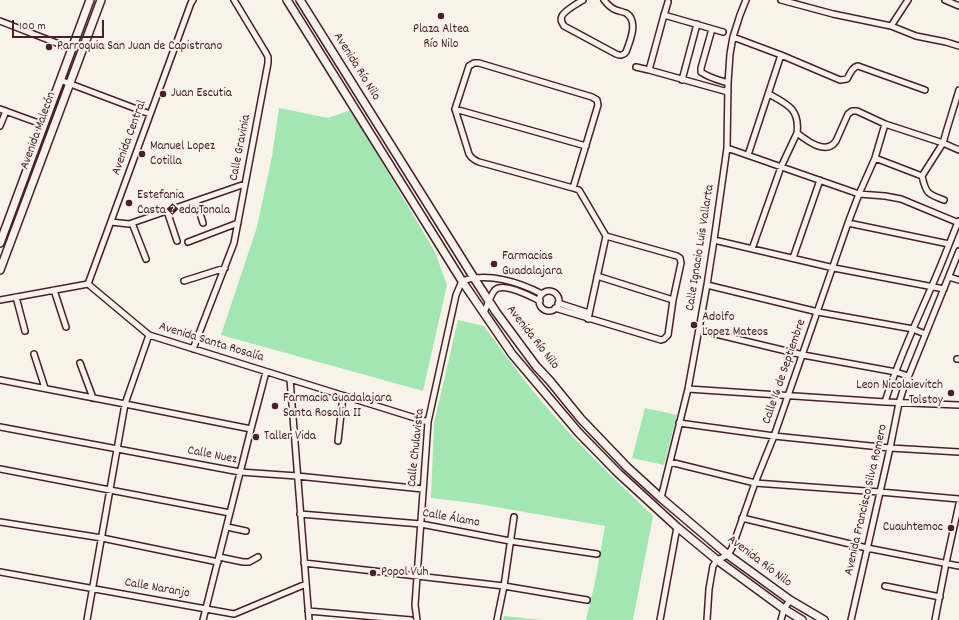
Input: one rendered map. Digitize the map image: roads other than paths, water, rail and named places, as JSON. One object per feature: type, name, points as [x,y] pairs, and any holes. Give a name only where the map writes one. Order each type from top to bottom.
[{"type":"main road","name":"Avenida Malecón","points":[[0,243],[90,0]]},
{"type":"main road","name":"Avenida Malecón","points":[[0,270],[100,0]]},
{"type":"main road","name":"Avenida Río Nilo","points":[[289,0],[462,281],[512,354],[573,426],[618,473],[677,527],[717,560],[784,609],[802,620]]},
{"type":"main road","name":"Avenida Río Nilo","points":[[300,0],[489,302],[536,366],[581,419],[661,498],[728,555],[790,600],[824,620]]},
{"type":"main road","points":[[573,426],[581,419]]},
{"type":"street","name":"Avenida Central","points":[[88,284],[193,0]]},
{"type":"street","name":"Calle Gravinia","points":[[193,349],[234,243],[268,57],[234,0]]},
{"type":"street","points":[[584,0],[563,14],[561,18],[564,26],[616,54],[625,54],[632,33],[632,21],[626,13],[613,8],[604,0]]},
{"type":"street","name":"Calle Ignacio Luis Vallarta","points":[[661,498],[688,389],[707,285],[726,148],[730,54],[733,37],[746,0]]},
{"type":"street","points":[[781,0],[833,14],[891,26],[916,36],[959,46]]},
{"type":"street","points":[[891,26],[908,0]]},
{"type":"street","points":[[945,0],[959,6]]},
{"type":"street","points":[[649,70],[668,2]]},
{"type":"street","points":[[664,14],[723,32]]},
{"type":"street","points":[[0,21],[72,48]]},
{"type":"street","points":[[682,80],[697,24]]},
{"type":"street","points":[[712,29],[701,70],[703,74],[728,83]]},
{"type":"street","points":[[733,37],[838,79],[847,79],[853,68],[858,66],[925,90]]},
{"type":"street","points":[[748,155],[781,55]]},
{"type":"street","points":[[574,188],[598,105],[598,100],[479,63],[474,63],[469,66],[455,109],[469,154],[472,159],[478,162],[580,190],[606,236],[588,319]]},
{"type":"street","points":[[636,67],[728,92]]},
{"type":"street","points":[[712,88],[715,79]]},
{"type":"street","points":[[60,80],[150,114]]},
{"type":"street","points":[[944,200],[926,191],[922,176],[943,143],[959,90]]},
{"type":"street","points":[[752,248],[781,167],[797,133],[798,125],[793,110],[784,102],[768,94]]},
{"type":"street","points":[[0,108],[44,125]]},
{"type":"street","points":[[455,109],[586,146]]},
{"type":"street","points":[[0,126],[6,111]]},
{"type":"street","points":[[797,133],[812,144],[818,146],[828,147],[834,145],[848,114],[852,111],[857,111],[885,124],[943,143],[959,150]]},
{"type":"street","name":"Calle 16 de Septiembre","points":[[728,555],[732,548],[755,483],[789,396],[834,268],[848,223],[875,158],[885,124]]},
{"type":"street","points":[[726,148],[859,194],[901,199],[959,222],[913,329],[885,402]]},
{"type":"street","points":[[875,158],[922,176]]},
{"type":"street","points":[[793,258],[820,180]]},
{"type":"street","points":[[111,222],[124,224],[132,223],[245,184]]},
{"type":"street","points":[[196,201],[204,223]]},
{"type":"street","points":[[167,211],[178,241]]},
{"type":"street","points":[[132,223],[146,259]]},
{"type":"street","points":[[188,242],[238,223]]},
{"type":"street","points":[[848,223],[949,244]]},
{"type":"street","points":[[555,308],[558,303],[558,298],[554,293],[548,291],[542,294],[540,305],[545,310],[555,308],[661,340],[668,335],[673,300],[681,263],[680,258],[606,236]]},
{"type":"street","points":[[714,240],[834,268],[944,289]]},
{"type":"street","name":"Avenida Francisco Silva Romero","points":[[851,620],[899,403],[908,376],[959,251]]},
{"type":"street","points":[[184,281],[224,268]]},
{"type":"street","points":[[597,276],[673,300]]},
{"type":"street","points":[[949,277],[959,280]]},
{"type":"street","points":[[462,281],[474,278],[503,280],[518,284],[542,294]]},
{"type":"street","points":[[484,313],[496,286],[494,281],[488,278]]},
{"type":"street","name":"Calle Chulavista","points":[[417,620],[415,605],[428,422],[456,295],[462,281]]},
{"type":"street","points":[[0,300],[88,284]]},
{"type":"street","name":"Avenida Santa Rosalía","points":[[88,284],[149,335],[428,422]]},
{"type":"street","points":[[707,285],[818,312],[913,329],[925,334]]},
{"type":"street","points":[[495,290],[501,288],[508,289],[540,301]]},
{"type":"street","points":[[54,290],[66,327]]},
{"type":"street","points":[[16,297],[25,331]]},
{"type":"street","points":[[558,303],[589,312]]},
{"type":"street","points":[[699,330],[803,355],[896,372],[908,376]]},
{"type":"street","points":[[87,620],[125,404],[149,335]]},
{"type":"street","points":[[34,354],[45,388]]},
{"type":"street","points":[[80,363],[93,398]]},
{"type":"street","points":[[203,620],[266,372]]},
{"type":"street","points":[[290,379],[309,620]]},
{"type":"street","points":[[0,380],[251,429]]},
{"type":"street","points":[[688,389],[899,403],[959,405]]},
{"type":"street","points":[[338,441],[343,396]]},
{"type":"street","points":[[679,422],[774,436],[890,448],[959,452]]},
{"type":"street","name":"Calle Nuez","points":[[0,427],[240,472],[298,476],[423,489]]},
{"type":"street","points":[[670,462],[755,483],[959,499]]},
{"type":"street","points":[[0,470],[230,513]]},
{"type":"street","points":[[935,620],[959,504]]},
{"type":"street","name":"Calle Álamo","points":[[300,514],[420,524],[597,554]]},
{"type":"street","points":[[497,620],[504,586],[514,517]]},
{"type":"street","points":[[742,518],[867,548],[959,566]]},
{"type":"street","points":[[0,522],[102,538],[218,560],[249,562],[258,557]]},
{"type":"street","points":[[226,527],[246,531]]},
{"type":"street","points":[[660,620],[677,527]]},
{"type":"street","points":[[707,620],[710,581],[713,566],[717,560],[728,555]]},
{"type":"street","points":[[304,563],[504,586],[587,600]]},
{"type":"street","name":"Calle Naranjo","points":[[0,572],[234,614],[306,584]]},
{"type":"street","points":[[885,586],[940,597]]},
{"type":"street","points":[[781,620],[784,609],[790,600]]},
{"type":"street","points":[[308,611],[411,620]]},
{"type":"place","name":"Plaza Altea Río Nilo","points":[[441,16]]},
{"type":"place","name":"Parroquia San Juan de Capistrano","points":[[49,47]]},
{"type":"place","name":"Juan Escutia","points":[[163,94]]},
{"type":"place","name":"Manuel Lopez Cotilla","points":[[142,154]]},
{"type":"place","name":"Estefania Casta�eda;Tonala","points":[[129,203]]},
{"type":"place","name":"Farmacias Guadalajara","points":[[494,264]]},
{"type":"place","name":"Adolfo Lopez Mateos","points":[[694,325]]},
{"type":"place","name":"Leon Nicolaievitch Tolstoy","points":[[951,393]]},
{"type":"place","name":"Farmacia Guadalajara Santa Rosalia II","points":[[275,406]]},
{"type":"place","name":"Taller Vida","points":[[256,437]]},
{"type":"place","name":"Cuauhtemoc","points":[[951,528]]},
{"type":"place","name":"Popol Vuh","points":[[373,573]]}]
